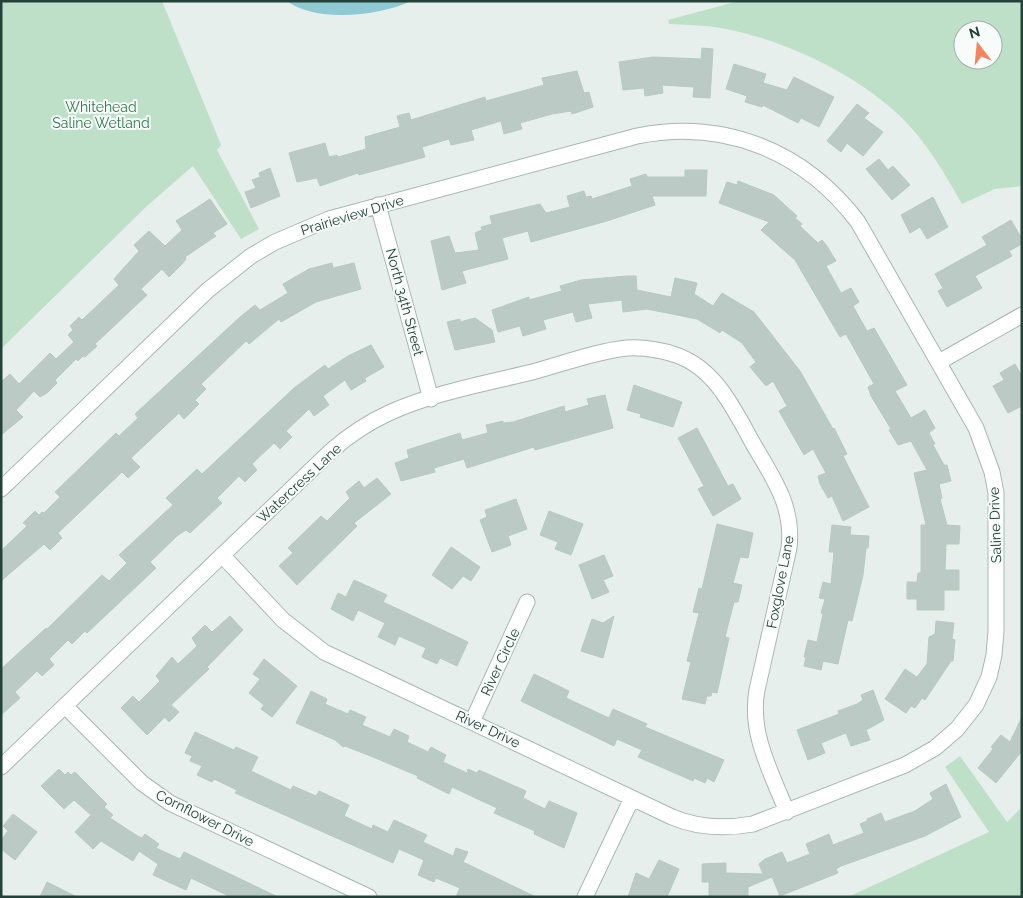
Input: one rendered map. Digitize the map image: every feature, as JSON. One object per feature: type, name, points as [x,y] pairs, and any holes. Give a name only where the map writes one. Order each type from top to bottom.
[{"type":"street","name":"Prairieview Drive","points":[[1,489],[208,290],[236,267],[266,247],[295,232],[320,222],[378,205],[649,134],[688,131],[713,133],[760,145]]},
{"type":"street","name":"Saline Drive","points":[[760,145],[815,176],[852,214],[939,362],[981,440],[992,472],[996,494],[996,631],[994,655],[985,687],[964,721],[950,736],[927,754],[905,765],[787,812]]},
{"type":"street","name":"North 34th Street","points":[[378,205],[431,399]]},
{"type":"street","points":[[939,362],[1022,315]]},
{"type":"street","name":"Watercress Lane","points":[[1,767],[340,443],[390,413],[431,399],[618,350],[644,348],[676,355]]},
{"type":"street","name":"Foxglove Lane","points":[[676,355],[698,367],[722,390],[777,484],[788,511],[791,528],[790,548],[757,690],[754,714],[760,742],[787,812]]},
{"type":"street","name":"River Drive","points":[[222,555],[283,620],[310,642],[342,662],[679,820],[709,826],[730,827],[753,824],[787,812]]},
{"type":"street","name":"River Circle","points":[[472,722],[527,602]]},
{"type":"street","name":"Cornflower Drive","points":[[65,706],[142,784],[170,803],[369,897]]},
{"type":"street","points":[[585,897],[632,798]]},
{"type":"green space","name":"Whitehead Saline Wetland","points":[[1,1],[162,1],[221,145],[217,150],[259,229],[241,239],[193,166],[147,206],[1,349]]},
{"type":"green space","points":[[739,1],[1022,1],[1022,186],[995,189],[962,204],[934,158],[910,126],[883,101],[842,73],[820,61],[749,34],[698,25],[669,24],[668,20]]},
{"type":"green space","points":[[960,756],[1007,822],[1022,807],[1022,897],[848,897],[989,832],[945,767]]},
{"type":"water","points":[[287,1],[411,1],[366,13],[331,15],[299,8]]},
{"type":"building","points":[[702,48],[713,49],[710,98],[693,97],[694,87],[662,85],[663,93],[645,96],[644,88],[623,90],[619,62],[653,57],[701,59]]},
{"type":"building","points":[[734,64],[766,74],[763,83],[787,90],[794,77],[834,97],[819,127],[801,118],[798,123],[763,105],[762,107],[745,102],[747,96],[726,89]]},
{"type":"building","points":[[577,71],[584,93],[589,92],[593,107],[572,114],[571,111],[552,114],[520,123],[522,129],[504,134],[501,121],[471,130],[474,140],[451,145],[449,139],[422,147],[425,157],[359,175],[358,173],[320,186],[317,178],[297,182],[289,153],[325,143],[329,157],[337,155],[338,157],[366,149],[365,137],[400,127],[397,116],[409,113],[411,120],[485,97],[486,101],[544,85],[542,78]]},
{"type":"building","points":[[857,104],[869,113],[864,118],[883,132],[863,156],[847,143],[841,152],[827,141]]},
{"type":"building","points":[[879,159],[888,170],[893,166],[910,185],[892,200],[866,169]]},
{"type":"building","points":[[270,168],[280,196],[251,208],[245,192],[256,188],[252,180],[260,177],[259,173]]},
{"type":"building","points":[[685,170],[707,170],[706,196],[652,196],[655,205],[607,221],[531,242],[528,231],[502,238],[508,259],[462,271],[466,283],[442,290],[431,241],[449,236],[455,253],[479,250],[475,233],[482,230],[481,227],[492,224],[490,216],[540,204],[546,213],[570,207],[567,196],[584,191],[586,197],[591,196],[592,199],[632,186],[630,179],[646,174],[647,177],[685,177]]},
{"type":"building","points":[[738,181],[774,195],[797,216],[795,218],[802,224],[800,226],[818,243],[822,240],[827,246],[836,261],[826,266],[841,293],[851,288],[859,302],[853,306],[867,331],[874,328],[907,385],[895,391],[911,418],[925,410],[935,428],[929,433],[944,465],[947,465],[951,481],[939,484],[942,498],[940,499],[947,525],[960,526],[959,544],[946,544],[945,570],[959,570],[959,590],[944,590],[944,610],[917,610],[917,599],[907,599],[907,582],[917,582],[918,573],[921,573],[921,525],[926,525],[914,473],[927,470],[911,441],[898,445],[889,430],[891,429],[871,396],[868,387],[874,384],[846,334],[840,337],[795,260],[761,230],[769,222],[719,203],[727,182],[737,185]]},
{"type":"building","points":[[933,197],[948,227],[927,239],[920,227],[910,233],[901,215]]},
{"type":"building","points":[[210,199],[227,224],[213,233],[216,236],[185,257],[186,259],[182,264],[169,277],[162,269],[141,289],[147,295],[95,344],[97,346],[85,357],[83,356],[78,361],[76,359],[55,380],[57,383],[47,393],[40,397],[34,391],[16,410],[23,417],[1,435],[1,382],[10,374],[19,384],[50,353],[56,359],[74,342],[68,335],[73,330],[70,326],[79,317],[82,320],[119,285],[114,279],[139,251],[134,245],[149,231],[165,246],[182,230],[176,221]]},
{"type":"building","points":[[1011,220],[1022,239],[1022,244],[1009,251],[1012,256],[975,276],[982,288],[947,307],[938,291],[943,288],[935,274],[987,245],[982,237]]},
{"type":"building","points":[[332,263],[333,268],[354,263],[361,289],[316,302],[281,322],[279,319],[249,344],[246,341],[201,384],[206,389],[195,400],[199,404],[184,419],[179,413],[131,458],[140,467],[128,478],[122,472],[58,533],[62,538],[50,550],[44,544],[1,581],[1,551],[27,526],[23,523],[35,511],[39,515],[42,512],[44,513],[60,497],[55,492],[116,433],[119,436],[138,418],[135,414],[255,305],[260,310],[288,293],[283,284],[309,269]]},
{"type":"building","points":[[636,276],[637,290],[671,297],[675,278],[697,283],[694,294],[713,306],[722,293],[754,312],[800,371],[834,428],[847,454],[843,456],[869,507],[843,521],[832,496],[828,498],[820,484],[818,476],[826,473],[813,449],[804,455],[779,411],[787,406],[773,381],[766,386],[750,367],[756,362],[742,343],[722,330],[720,333],[697,319],[647,309],[623,312],[622,300],[588,304],[592,318],[576,322],[573,312],[543,320],[546,329],[523,336],[520,326],[498,332],[492,310],[529,297],[529,300],[562,291],[560,286],[581,280]]},
{"type":"building","points":[[475,318],[492,330],[495,342],[455,350],[447,322],[460,319],[460,322]]},
{"type":"building","points":[[371,345],[384,367],[365,378],[366,381],[351,390],[345,380],[323,396],[329,405],[314,416],[309,409],[286,431],[292,437],[280,449],[274,443],[252,464],[257,470],[245,482],[239,476],[217,498],[222,503],[190,533],[186,530],[177,536],[150,562],[156,568],[87,633],[85,631],[72,644],[68,640],[49,659],[54,665],[42,676],[37,671],[15,692],[20,698],[1,715],[1,669],[47,629],[102,575],[109,581],[127,563],[119,555],[173,505],[166,498],[197,469],[202,474],[294,388],[325,365],[328,369],[348,356]]},
{"type":"building","points":[[1015,364],[1022,376],[1022,406],[1008,413],[993,386],[1004,380],[1000,373]]},
{"type":"building","points":[[634,385],[682,402],[673,427],[640,417],[641,414],[627,410]]},
{"type":"building","points":[[605,395],[613,428],[535,450],[534,447],[467,468],[464,459],[434,468],[435,472],[401,481],[395,463],[409,458],[407,450],[460,433],[462,440],[488,433],[486,425],[503,421],[503,423],[513,422],[564,406],[565,412],[589,405],[587,399]]},
{"type":"building","points":[[697,428],[728,486],[733,484],[741,499],[713,516],[698,489],[704,486],[678,438]]},
{"type":"building","points":[[377,478],[391,494],[354,523],[357,526],[297,585],[279,566],[293,553],[288,548],[321,516],[327,521],[350,498],[346,492],[359,481],[364,488]]},
{"type":"building","points":[[516,499],[527,529],[508,536],[511,545],[492,552],[480,520],[487,517],[485,510]]},
{"type":"building","points":[[549,511],[583,524],[571,555],[555,549],[558,542],[540,535]]},
{"type":"building","points":[[717,524],[753,533],[748,558],[740,557],[733,583],[742,585],[738,602],[734,602],[725,637],[729,638],[717,693],[712,692],[711,696],[707,696],[705,704],[682,699],[691,662],[687,661],[699,613],[693,612],[699,588],[702,589]]},
{"type":"building","points":[[832,525],[851,527],[850,535],[869,536],[863,575],[852,621],[848,620],[838,664],[823,661],[821,670],[804,666],[806,657],[804,657],[808,640],[817,642],[825,599],[819,598],[823,582],[831,584],[834,552],[829,552]]},
{"type":"building","points":[[451,547],[480,567],[471,581],[463,576],[452,589],[432,575]]},
{"type":"building","points":[[604,555],[613,576],[603,580],[609,592],[592,599],[579,565]]},
{"type":"building","points":[[354,580],[387,595],[383,602],[468,642],[457,666],[440,658],[437,664],[422,657],[426,648],[399,636],[395,645],[378,637],[385,623],[358,610],[353,621],[331,609],[338,593],[346,597]]},
{"type":"building","points":[[230,616],[243,630],[207,667],[209,669],[171,705],[179,712],[169,722],[165,717],[147,735],[121,708],[133,696],[139,702],[160,681],[156,676],[172,657],[178,664],[197,646],[192,638],[205,625],[212,632]]},
{"type":"building","points":[[614,616],[603,658],[581,651],[592,619],[603,623]]},
{"type":"building","points":[[936,621],[954,623],[952,639],[955,640],[953,661],[951,661],[925,700],[922,698],[915,708],[911,706],[906,713],[885,699],[905,669],[917,677],[927,664],[929,637],[935,634]]},
{"type":"building","points":[[264,659],[297,686],[272,717],[261,709],[264,705],[249,693],[260,679],[253,674]]},
{"type":"building","points":[[534,674],[569,691],[566,698],[609,718],[613,709],[647,724],[645,727],[724,760],[714,782],[707,778],[705,783],[694,778],[693,781],[638,757],[642,750],[617,739],[614,746],[521,701]]},
{"type":"building","points":[[873,690],[884,720],[866,730],[870,740],[851,746],[846,733],[821,743],[825,753],[808,760],[797,730],[839,714],[838,711],[857,704],[863,700],[861,695]]},
{"type":"building","points":[[311,691],[327,699],[325,704],[348,714],[350,710],[366,717],[362,725],[390,737],[394,729],[409,736],[407,742],[428,752],[431,747],[446,755],[443,762],[467,773],[468,769],[477,773],[479,770],[526,791],[523,798],[545,809],[549,801],[577,813],[564,848],[534,834],[535,831],[494,813],[497,808],[452,787],[449,794],[417,778],[418,776],[345,746],[343,747],[335,740],[296,723]]},
{"type":"building","points":[[1022,717],[1022,751],[996,783],[978,768],[1001,735],[1010,742]]},
{"type":"building","points":[[195,732],[234,750],[236,747],[258,757],[251,771],[291,790],[293,786],[316,796],[319,791],[349,805],[344,816],[372,829],[373,825],[388,832],[394,820],[427,835],[423,842],[453,856],[456,848],[468,852],[463,862],[536,897],[456,897],[460,888],[436,878],[434,882],[418,875],[424,860],[399,849],[393,863],[235,793],[237,790],[214,779],[212,782],[197,775],[202,766],[190,761],[192,756],[185,753]]},
{"type":"building","points":[[59,769],[65,775],[68,772],[71,775],[75,772],[107,804],[104,807],[113,815],[110,818],[142,838],[145,834],[159,844],[156,848],[180,859],[184,852],[278,897],[231,897],[191,878],[186,890],[153,875],[158,864],[139,851],[133,861],[101,841],[93,849],[75,832],[91,815],[74,800],[64,809],[41,786]]},
{"type":"building","points":[[946,784],[961,817],[925,836],[841,866],[836,869],[838,873],[780,896],[772,877],[748,887],[748,897],[709,897],[709,882],[702,882],[702,864],[726,863],[726,873],[763,874],[759,864],[765,859],[782,852],[787,863],[810,854],[806,844],[829,834],[833,845],[864,833],[860,824],[867,821],[867,819],[881,813],[885,822],[915,811],[933,799],[930,793]]},
{"type":"building","points":[[13,814],[37,832],[15,860],[1,849],[1,840],[8,831],[3,826]]},
{"type":"building","points":[[659,860],[679,869],[667,897],[628,897],[636,873],[649,879]]},
{"type":"building","points":[[47,882],[77,897],[40,897]]}]
